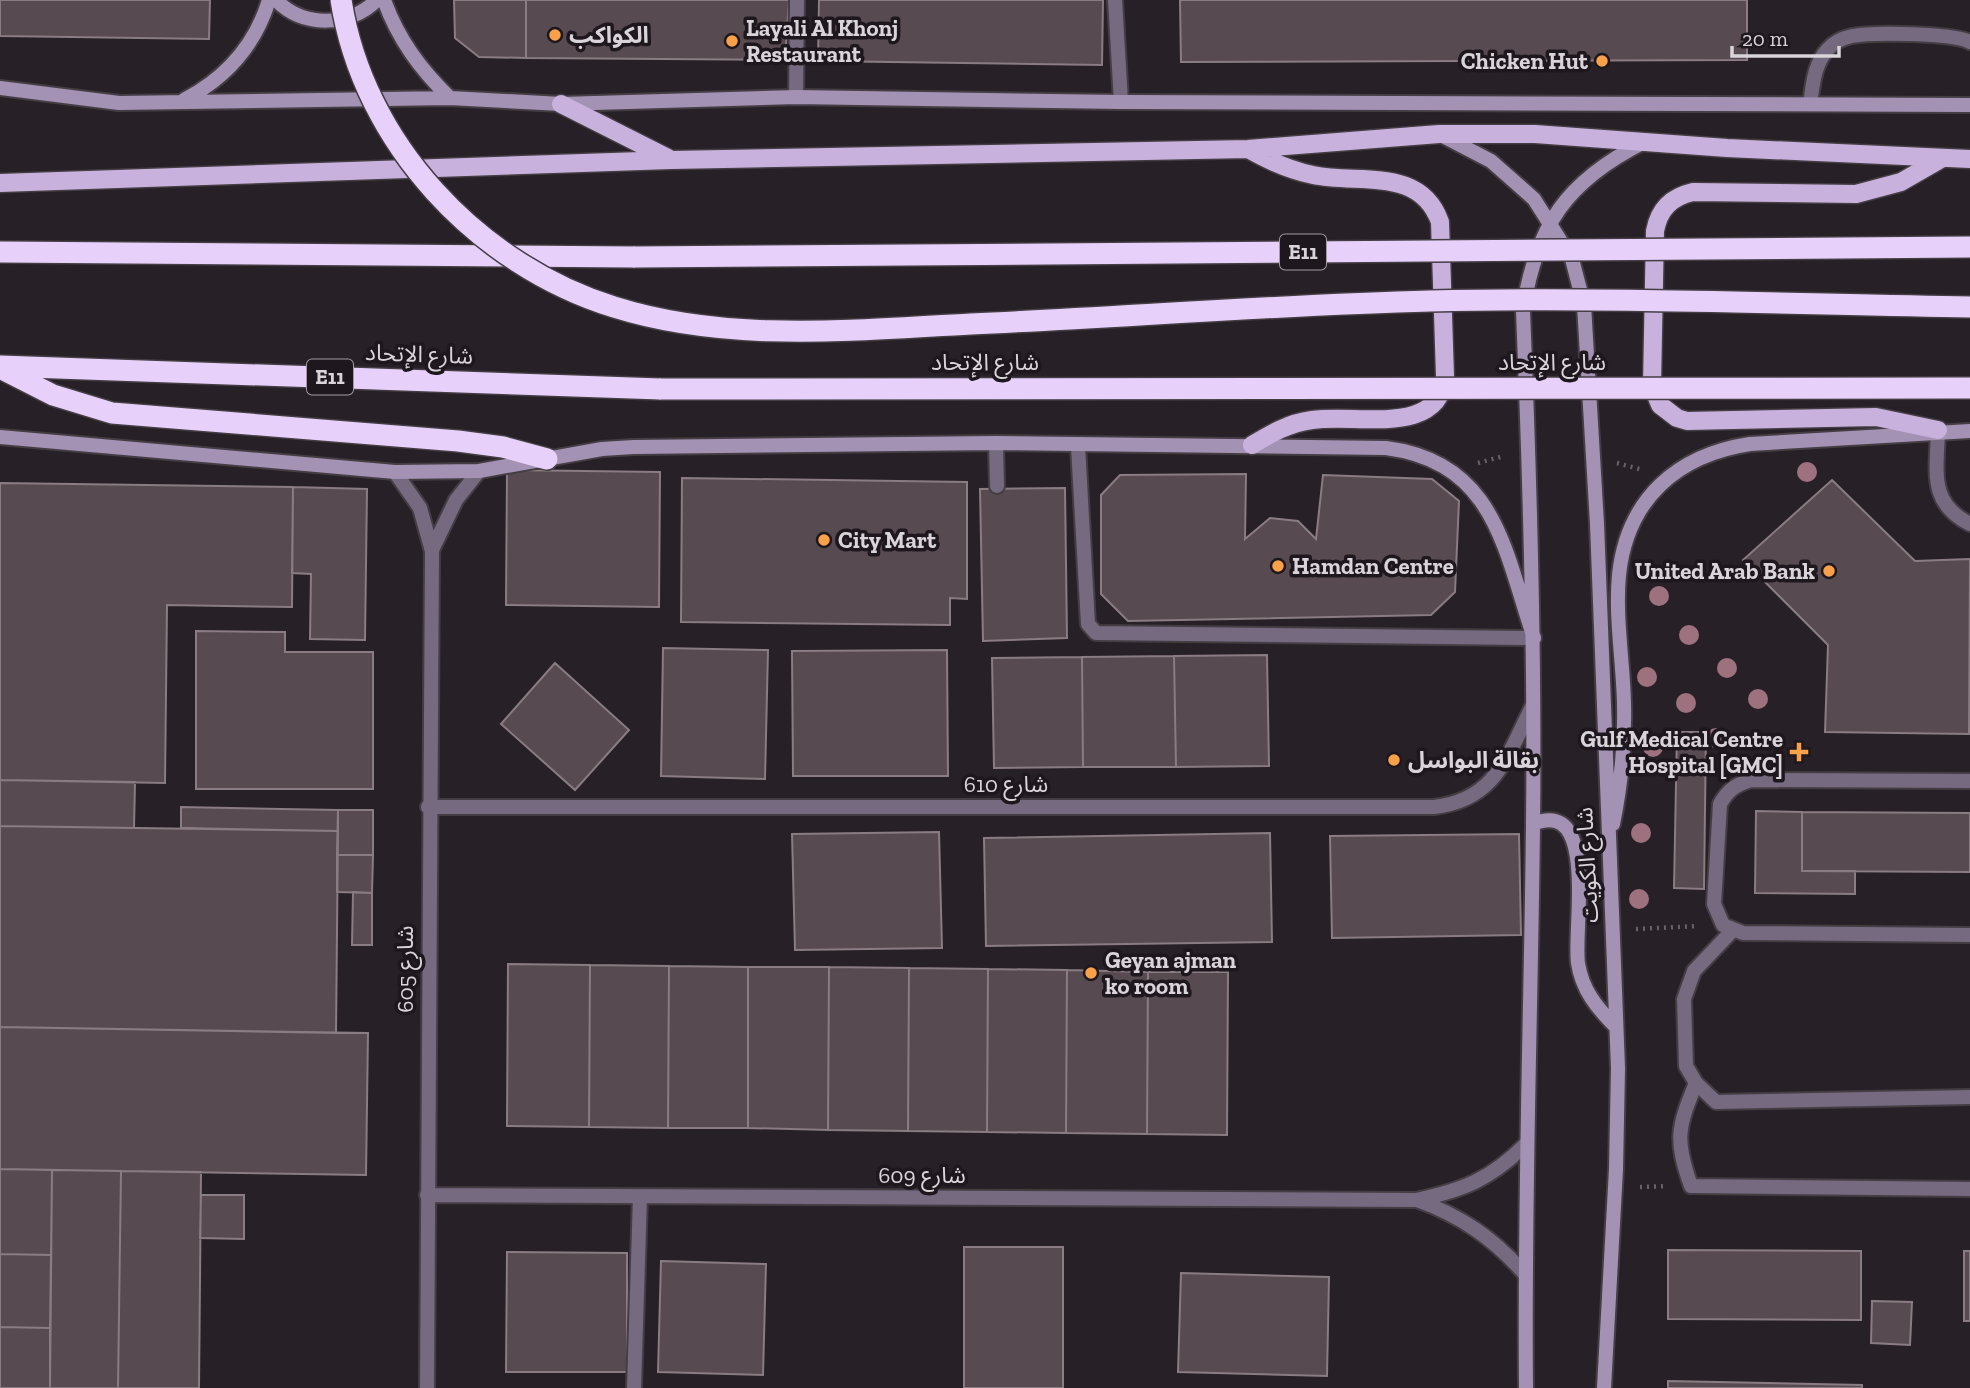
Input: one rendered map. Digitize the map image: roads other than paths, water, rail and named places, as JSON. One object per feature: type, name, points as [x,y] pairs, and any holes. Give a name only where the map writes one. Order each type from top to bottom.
[{"type":"highway","points":[[341,0],[361,75],[385,124],[403,152],[451,209],[507,255],[544,278],[582,296],[655,318],[705,326],[830,332],[1430,301],[1970,307]]},
{"type":"highway","name":"E11","points":[[0,252],[635,257],[1970,247]]},
{"type":"highway","points":[[0,367],[52,395],[112,413],[458,441],[503,447],[547,459]]},
{"type":"highway","name":"شارع الإتحاد","points":[[0,367],[661,388],[1970,388]]},
{"type":"main road","points":[[181,102],[222,76],[239,59],[253,39],[269,0]]},
{"type":"main road","points":[[276,0],[295,14],[326,21],[357,14],[377,0]]},
{"type":"main road","points":[[384,0],[396,29],[416,61],[450,97]]},
{"type":"main road","points":[[0,88],[86,101],[181,102],[450,97],[561,104],[796,97],[1121,102],[1970,105]]},
{"type":"main road","points":[[561,104],[671,159]]},
{"type":"main road","points":[[0,183],[671,159],[1248,149],[1343,139],[1439,134],[1535,134],[1648,140],[1727,148],[1970,159]]},
{"type":"main road","name":"شارع الكويت","points":[[1439,134],[1491,161],[1527,192],[1573,259],[1584,305],[1608,850],[1614,930],[1616,1027],[1615,1187],[1604,1388]]},
{"type":"main road","points":[[1526,1388],[1525,1144],[1533,824],[1534,638],[1522,311],[1530,267],[1550,222],[1571,194],[1594,172],[1648,140]]},
{"type":"main road","points":[[1248,149],[1269,161],[1315,176],[1399,182],[1421,192],[1430,201],[1440,222],[1445,376],[1438,400],[1420,415],[1308,420],[1283,426],[1252,445]]},
{"type":"main road","points":[[1938,430],[1876,417],[1687,421],[1677,418],[1660,405],[1652,374],[1655,231],[1663,209],[1671,201],[1693,192],[1856,194],[1901,182],[1941,159]]},
{"type":"main road","points":[[1608,850],[1622,753],[1624,705],[1619,578],[1622,554],[1639,511],[1667,477],[1703,455],[1722,448],[1938,430],[1970,430]]},
{"type":"main road","points":[[0,437],[395,472],[479,471],[634,447],[996,443],[1078,446],[1252,445],[1403,450],[1437,460],[1456,472],[1487,505],[1534,638]]},
{"type":"main road","points":[[1533,824],[1551,819],[1562,822],[1574,838],[1578,860],[1578,964],[1595,1006],[1616,1027]]},
{"type":"street","points":[[796,97],[797,0]]},
{"type":"street","points":[[1115,0],[1121,102]]},
{"type":"street","points":[[1810,104],[1816,66],[1830,46],[1840,40],[1864,35],[1951,36],[1970,42]]},
{"type":"street","points":[[1938,430],[1937,489],[1944,505],[1955,517],[1970,524]]},
{"type":"street","points":[[996,443],[998,486]]},
{"type":"street","points":[[1078,446],[1088,624],[1096,633],[1534,638]]},
{"type":"street","name":"شارع 605","points":[[432,551],[456,500],[479,471]]},
{"type":"street","name":"شارع 605","points":[[395,472],[420,508],[432,551],[428,807],[427,1388]]},
{"type":"street","name":"شارع 610","points":[[428,807],[1434,807],[1454,805],[1473,797],[1489,784],[1501,767],[1532,707]]},
{"type":"street","points":[[1728,928],[1714,904],[1718,818],[1727,792],[1738,784],[1751,780],[1970,781]]},
{"type":"street","points":[[1728,928],[1970,935]]},
{"type":"street","points":[[1728,928],[1694,971],[1684,999],[1686,1066],[1696,1083],[1716,1102],[1970,1097]]},
{"type":"street","points":[[1696,1083],[1681,1118],[1679,1150],[1691,1186],[1970,1189]]},
{"type":"street","name":"شارع 609","points":[[427,1195],[1416,1200],[1476,1183],[1502,1167],[1525,1144]]},
{"type":"street","points":[[634,1388],[640,1197]]},
{"type":"street","name":"شارع 609","points":[[1416,1200],[1447,1211],[1476,1227],[1502,1248],[1524,1273]]},
{"type":"place","name":"الكواكب","points":[[555,35]]},
{"type":"place","name":"Layali Al Khonj Restaurant","points":[[732,41]]},
{"type":"place","name":"Chicken Hut","points":[[1602,61]]},
{"type":"place","name":"City Mart","points":[[824,540]]},
{"type":"place","name":"Hamdan Centre","points":[[1278,566]]},
{"type":"place","name":"United Arab Bank","points":[[1829,571]]},
{"type":"place","name":"Gulf Medical Centre Hospital [GMC]","points":[[1799,752]]},
{"type":"place","name":"بقالة البواسل","points":[[1394,760]]},
{"type":"place","name":"Geyan ajman ko room","points":[[1091,973]]}]
